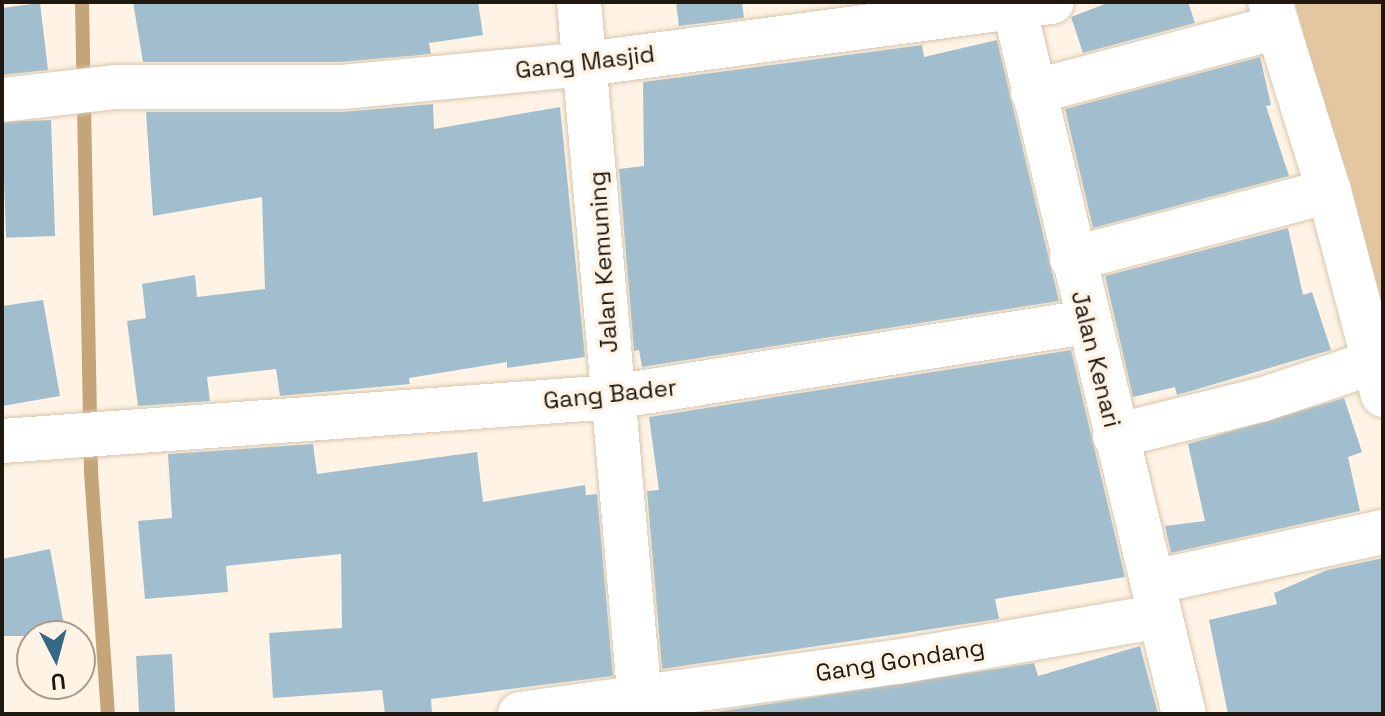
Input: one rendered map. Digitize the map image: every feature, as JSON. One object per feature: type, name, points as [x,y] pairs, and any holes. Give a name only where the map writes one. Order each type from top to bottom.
[{"type":"street","name":"Jalan Kemuning","points":[[579,2],[640,707]]},
{"type":"street","name":"Gang Masjid","points":[[21,96],[116,87],[342,87],[586,64],[1027,5]]},
{"type":"street","name":"Jalan Kenari","points":[[1027,5],[1033,92],[1086,322],[1184,714]]},
{"type":"street","points":[[1033,92],[1273,14],[1329,191],[1378,379],[1261,400],[1115,436]]},
{"type":"street","points":[[1072,259],[1329,191]]},
{"type":"street","name":"Gang Bader","points":[[2,441],[45,434],[129,431],[613,397],[1086,322]]},
{"type":"street","name":"Gang Gondang","points":[[520,714],[640,707],[1156,599],[1383,532]]},
{"type":"shaded area","points":[[1295,2],[1383,2],[1383,337]]},
{"type":"building","points":[[133,2],[478,2],[483,35],[429,43],[431,54],[341,62],[143,62]]},
{"type":"building","points":[[676,2],[742,2],[744,18],[679,26]]},
{"type":"building","points":[[1110,2],[1188,2],[1195,23],[1083,53],[1071,17]]},
{"type":"building","points":[[40,3],[48,70],[2,75],[2,8]]},
{"type":"building","points":[[997,40],[1059,301],[642,367],[639,350],[634,351],[619,169],[644,166],[643,82],[922,45],[924,57]]},
{"type":"building","points":[[1260,57],[1271,105],[1266,106],[1289,176],[1093,228],[1065,109]]},
{"type":"building","points":[[433,104],[434,129],[560,107],[585,357],[507,368],[507,362],[409,378],[410,384],[280,396],[276,369],[207,377],[210,401],[138,406],[127,321],[146,318],[142,284],[195,275],[197,297],[265,289],[262,197],[153,216],[146,112],[342,112]]},
{"type":"building","points":[[51,120],[55,236],[6,238],[2,122]]},
{"type":"building","points":[[1288,228],[1303,295],[1312,292],[1331,350],[1177,395],[1175,387],[1133,397],[1105,276]]},
{"type":"building","points":[[43,300],[60,396],[2,406],[2,306]]},
{"type":"building","points":[[1071,350],[1125,577],[995,599],[999,619],[662,669],[647,491],[659,490],[649,417]]},
{"type":"building","points":[[1344,398],[1362,452],[1348,457],[1360,511],[1171,553],[1165,526],[1205,521],[1188,444]]},
{"type":"building","points":[[313,444],[317,474],[477,452],[483,502],[585,485],[586,495],[597,494],[613,676],[431,699],[432,714],[385,714],[382,690],[273,698],[269,633],[342,628],[341,554],[226,566],[228,592],[145,599],[138,521],[172,518],[168,454]]},
{"type":"building","points":[[50,549],[63,620],[16,620],[16,636],[2,636],[2,559]]},
{"type":"building","points":[[1383,558],[1383,714],[1228,714],[1209,620],[1277,604],[1274,593],[1327,570]]},
{"type":"building","points":[[1140,646],[1158,714],[703,714],[1034,663],[1038,676]]},
{"type":"building","points":[[172,654],[175,714],[139,714],[136,656]]},
{"type":"waterway","points":[[82,2],[91,472],[108,714]]}]
